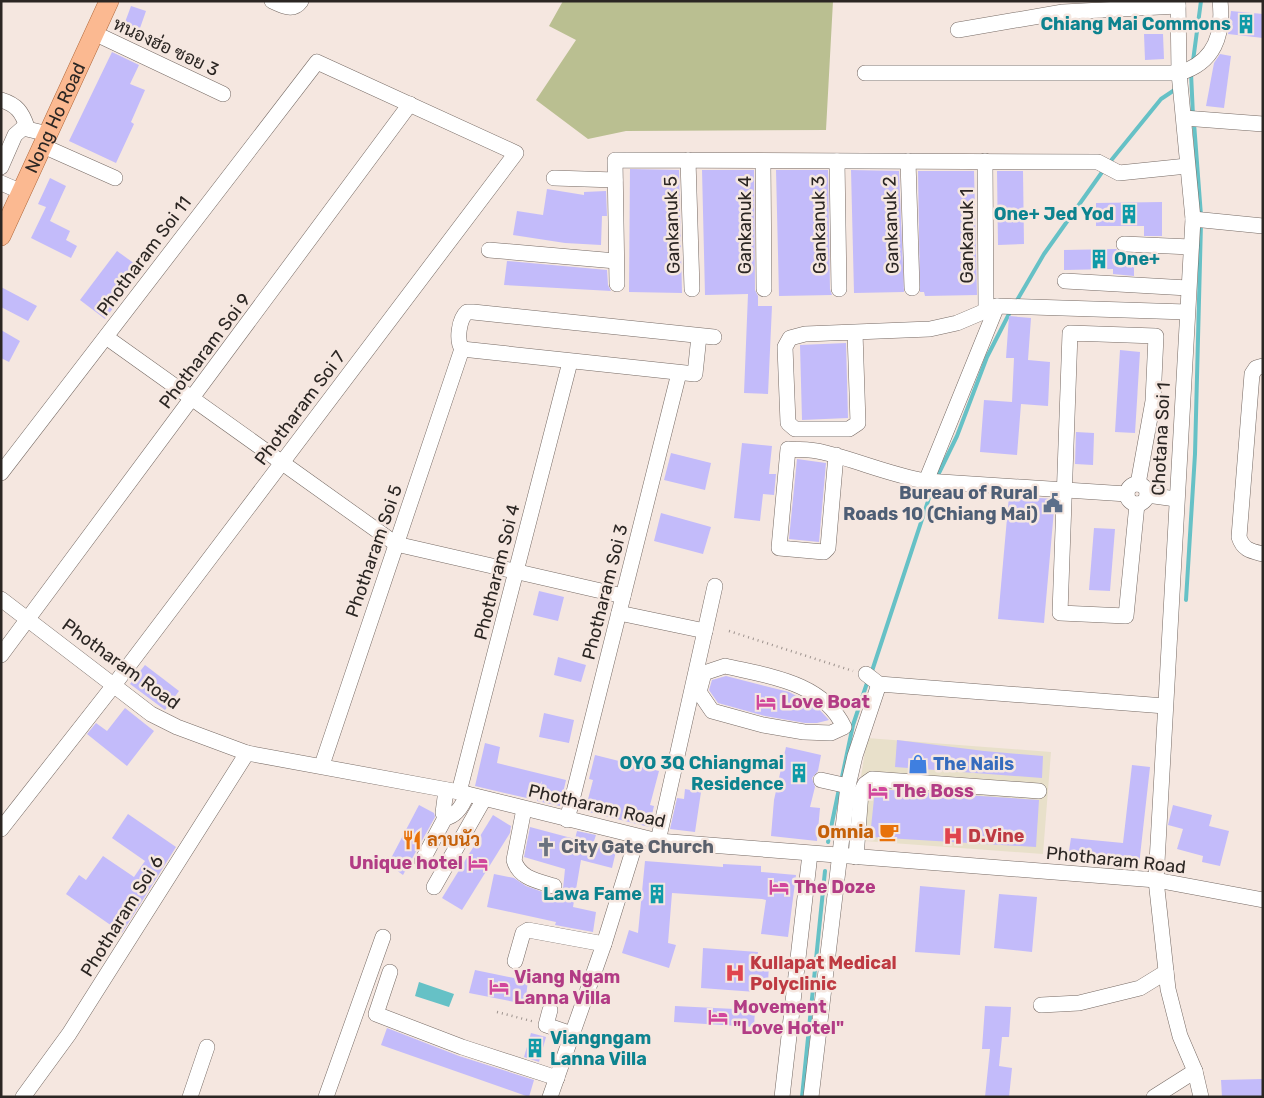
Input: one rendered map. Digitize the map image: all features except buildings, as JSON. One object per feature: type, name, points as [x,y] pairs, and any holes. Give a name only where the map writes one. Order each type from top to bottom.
[{"type":"main road","name":"Nong Ho Road","points":[[1,236],[109,1]]},
{"type":"street","points":[[272,1],[288,8],[298,6],[302,1]]},
{"type":"street","points":[[865,72],[1179,73],[1201,65],[1209,57],[1220,26],[1220,1]]},
{"type":"street","points":[[958,30],[1063,12],[1178,4]]},
{"type":"street","name":"Chotana Soi 1","points":[[1178,4],[1179,73],[1192,219],[1156,880],[1166,972],[1175,1020],[1195,1071],[1202,1097]]},
{"type":"street","name":"หนองฮ่อ ซอย 3","points":[[94,33],[223,94]]},
{"type":"street","name":"Photharam Soi 11","points":[[1,473],[317,62],[410,104]]},
{"type":"street","points":[[1,100],[14,104],[23,114],[27,128],[115,178]]},
{"type":"street","name":"Photharam Soi 7","points":[[1,829],[114,684],[516,153],[410,104]]},
{"type":"street","name":"Photharam Soi 9","points":[[1,655],[410,104]]},
{"type":"street","points":[[1184,118],[1263,124]]},
{"type":"street","points":[[3,158],[15,136],[23,128],[27,128]]},
{"type":"street","points":[[617,284],[615,160],[1098,162],[1119,173],[1187,166]]},
{"type":"street","name":"Gankanuk 5","points":[[688,160],[692,289]]},
{"type":"street","name":"Gankanuk 4","points":[[763,161],[764,289]]},
{"type":"street","name":"Gankanuk 3","points":[[837,161],[839,289]]},
{"type":"street","name":"Gankanuk 2","points":[[908,161],[912,288]]},
{"type":"street","name":"Gankanuk 1","points":[[985,161],[992,308]]},
{"type":"street","points":[[554,178],[615,180]]},
{"type":"street","points":[[1,183],[22,192]]},
{"type":"street","points":[[1192,219],[1263,226]]},
{"type":"street","points":[[1124,244],[1191,247]]},
{"type":"street","points":[[489,250],[616,261]]},
{"type":"street","points":[[1065,281],[1188,288]]},
{"type":"street","points":[[855,332],[858,423],[849,429],[795,429],[788,423],[785,347],[790,338],[805,334],[855,332],[930,329],[957,323],[992,308],[1019,305],[1187,312]]},
{"type":"street","points":[[926,481],[992,308]]},
{"type":"street","points":[[467,312],[706,337],[695,374],[462,349],[459,342],[461,319],[467,312]]},
{"type":"street","points":[[1070,333],[1156,336],[1153,401],[1137,494],[1126,616],[1060,613],[1065,489],[1070,333]]},
{"type":"street","points":[[106,337],[396,544],[623,596]]},
{"type":"street","name":"Photharam Soi 5","points":[[322,765],[462,349]]},
{"type":"street","name":"Photharam Soi 4","points":[[457,792],[570,362]]},
{"type":"street","points":[[1263,366],[1256,368],[1252,374],[1239,537],[1241,543],[1248,551],[1263,554]]},
{"type":"street","name":"Photharam Soi 3","points":[[566,820],[679,373]]},
{"type":"street","points":[[836,456],[828,548],[824,552],[779,548],[788,449],[820,451],[836,456],[900,476],[926,481],[1137,494],[1176,499]]},
{"type":"street","points":[[658,841],[715,586]]},
{"type":"street","name":"Photharam Road","points":[[1,599],[151,714],[177,727],[248,753],[322,765],[457,792],[637,838],[856,858],[1156,880],[1263,900]]},
{"type":"street","points":[[619,613],[705,631]]},
{"type":"street","points":[[844,726],[831,733],[804,732],[763,725],[712,711],[698,692],[704,673],[725,666],[779,678],[816,693],[836,711],[844,726],[863,732]]},
{"type":"street","points":[[866,674],[879,684],[1165,706]]},
{"type":"street","points":[[811,1097],[838,856],[834,783],[863,732],[879,684]]},
{"type":"street","name":"Photharam Soi 6","points":[[23,1097],[70,1034],[248,753]]},
{"type":"street","points":[[856,858],[862,792],[865,784],[872,779],[1039,791]]},
{"type":"street","points":[[422,861],[445,818],[456,813],[462,805],[457,792]]},
{"type":"street","points":[[445,818],[443,813],[457,792]]},
{"type":"street","points":[[434,887],[484,799]]},
{"type":"street","points":[[524,809],[514,860],[516,866],[522,874],[554,886]]},
{"type":"street","points":[[550,1097],[604,944],[637,838]]},
{"type":"street","points":[[782,1097],[810,854]]},
{"type":"street","points":[[515,961],[523,933],[528,930],[604,944]]},
{"type":"street","points":[[326,1097],[382,937]]},
{"type":"street","points":[[390,972],[376,1014],[462,1047],[557,1078]]},
{"type":"street","points":[[1042,1005],[1079,1003],[1140,988],[1166,972]]},
{"type":"street","points":[[550,1010],[546,1025],[572,1034]]},
{"type":"street","points":[[190,1097],[207,1047]]},
{"type":"street","points":[[1154,1097],[1195,1071]]},
{"type":"path","points":[[729,631],[866,674]]},
{"type":"path","points":[[497,1012],[546,1025]]},
{"type":"shaded area","points":[[867,738],[1051,752],[1043,854],[851,840]]},
{"type":"green space","points":[[563,1],[833,1],[826,130],[626,131],[588,139],[536,100],[576,40],[549,26]]},
{"type":"water","points":[[419,982],[454,994],[449,1007],[415,996]]},
{"type":"waterway","points":[[1193,61],[1201,1]]},
{"type":"waterway","points":[[1191,73],[1193,116]]},
{"type":"waterway","points":[[1109,163],[1161,99],[1176,89]]},
{"type":"waterway","points":[[1194,123],[1201,216]]},
{"type":"waterway","points":[[1016,302],[1044,254],[1105,168]]},
{"type":"waterway","points":[[1186,600],[1195,454],[1201,223]]},
{"type":"waterway","points":[[937,477],[957,436],[987,357],[1011,310]]},
{"type":"waterway","points":[[871,674],[933,486]]},
{"type":"waterway","points":[[841,782],[853,725],[868,680]]},
{"type":"waterway","points":[[828,842],[839,789]]},
{"type":"waterway","points":[[802,1097],[825,871]]},
{"type":"place","name":"Chiang Mai Commons","points":[[1246,24]]},
{"type":"place","name":"One+ Jed Yod","points":[[1129,214]]},
{"type":"place","name":"One+","points":[[1099,259]]},
{"type":"place","name":"Bureau of Rural Roads 10 (Chiang Mai)","points":[[1053,503]]},
{"type":"place","name":"Love Boat","points":[[766,702]]},
{"type":"place","name":"The Nails","points":[[918,764]]},
{"type":"place","name":"OYO 3Q Chiangmai Residence","points":[[799,773]]},
{"type":"place","name":"The Boss","points":[[878,791]]},
{"type":"place","name":"Omnia","points":[[889,832]]},
{"type":"place","name":"D.Vine","points":[[953,836]]},
{"type":"place","name":"ลาบนัว","points":[[412,840]]},
{"type":"place","name":"City Gate Church","points":[[546,847]]},
{"type":"place","name":"Unique hotel","points":[[478,863]]},
{"type":"place","name":"The Doze","points":[[779,887]]},
{"type":"place","name":"Lawa Fame","points":[[657,894]]},
{"type":"place","name":"Kullapat Medical Polyclinic","points":[[735,973]]},
{"type":"place","name":"Viang Ngam Lanna Villa","points":[[499,987]]},
{"type":"place","name":"Movement \"Love Hotel\"","points":[[718,1017]]},
{"type":"place","name":"Viangngam Lanna Villa","points":[[535,1048]]}]
